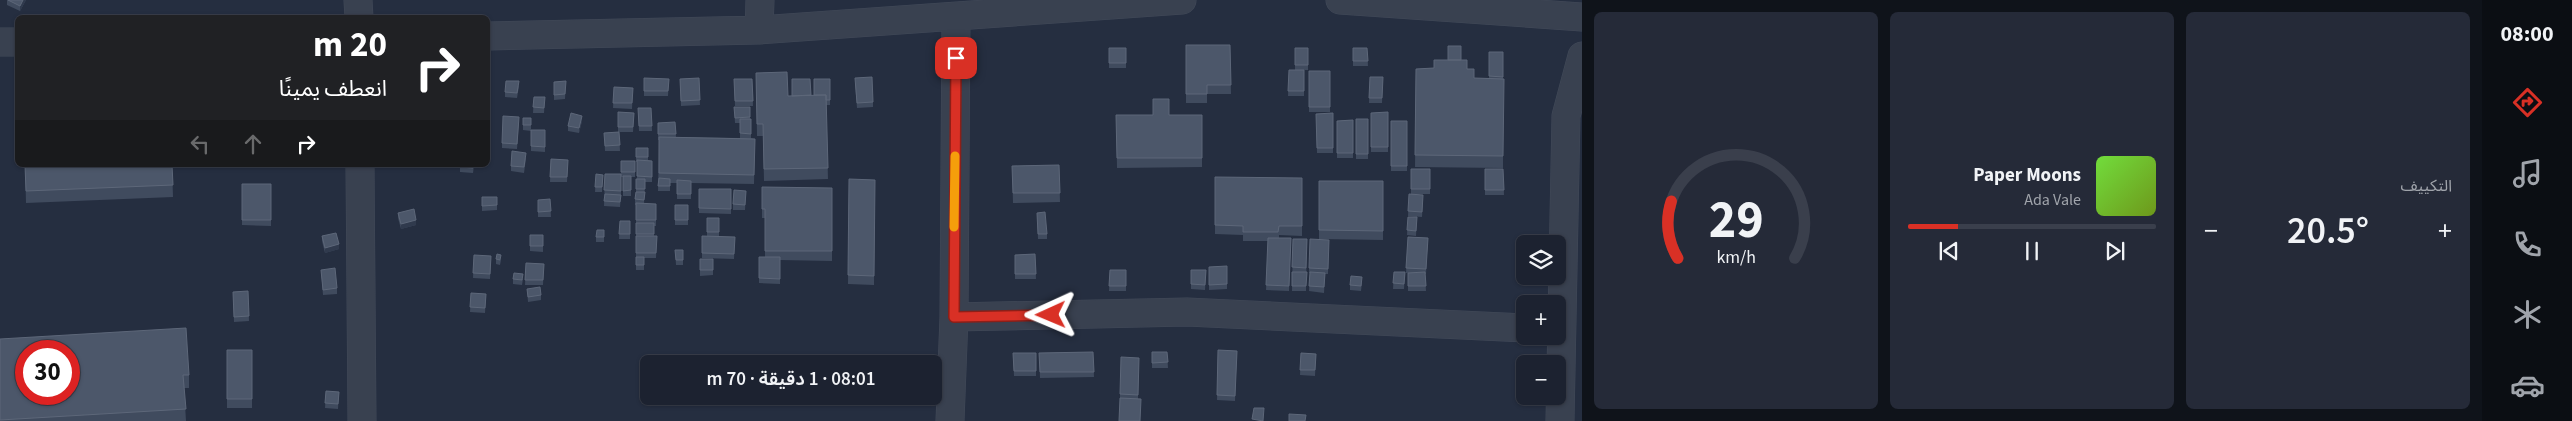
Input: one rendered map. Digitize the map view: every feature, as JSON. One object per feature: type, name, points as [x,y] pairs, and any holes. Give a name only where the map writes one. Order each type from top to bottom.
[{"type":"street","points":[[358,0],[359,15]]},
{"type":"street","points":[[759,30],[760,0]]},
{"type":"street","points":[[490,36],[759,30],[956,18],[1182,0]]},
{"type":"street","points":[[1340,0],[1582,17]]},
{"type":"street","points":[[950,421],[954,317],[956,18]]},
{"type":"street","points":[[0,42],[15,42]]},
{"type":"street","points":[[1560,295],[1566,116],[1582,56]]},
{"type":"street","points":[[360,167],[362,421]]},
{"type":"street","points":[[954,317],[1187,312],[1516,328]]},
{"type":"street","points":[[1559,345],[1560,421]]},
{"type":"building","points":[[8,0],[23,0],[20,6]]},
{"type":"building","points":[[1186,45],[1230,45],[1231,85],[1207,85],[1207,94],[1186,94]]},
{"type":"building","points":[[1448,46],[1461,46],[1461,60],[1448,60]]},
{"type":"building","points":[[1109,48],[1126,48],[1126,63],[1109,63]]},
{"type":"building","points":[[1295,48],[1308,48],[1308,65],[1295,65]]},
{"type":"building","points":[[1353,48],[1367,48],[1368,61],[1353,61]]},
{"type":"building","points":[[1489,52],[1503,52],[1503,77],[1489,76]]},
{"type":"building","points":[[1434,60],[1467,60],[1467,69],[1474,69],[1474,78],[1504,79],[1503,156],[1415,155],[1416,69],[1434,68]]},
{"type":"building","points":[[1289,70],[1304,70],[1304,91],[1288,91]]},
{"type":"building","points":[[1309,71],[1330,71],[1330,107],[1309,107]]},
{"type":"building","points":[[787,72],[788,96],[826,95],[828,168],[764,169],[763,124],[757,124],[756,73]]},
{"type":"building","points":[[872,77],[873,102],[857,103],[855,78]]},
{"type":"building","points":[[1370,77],[1383,77],[1382,98],[1369,98]]},
{"type":"building","points":[[644,78],[669,79],[668,91],[644,91]]},
{"type":"building","points":[[699,78],[700,100],[681,101],[680,79]]},
{"type":"building","points":[[734,79],[752,79],[753,101],[735,101]]},
{"type":"building","points":[[792,79],[810,79],[811,95],[792,96]]},
{"type":"building","points":[[814,79],[830,79],[830,100],[826,100],[826,95],[814,95]]},
{"type":"building","points":[[506,81],[519,81],[517,93],[505,92]]},
{"type":"building","points":[[566,81],[565,94],[554,95],[554,82]]},
{"type":"building","points":[[614,87],[633,88],[632,103],[613,103]]},
{"type":"building","points":[[534,97],[545,97],[544,108],[533,107]]},
{"type":"building","points":[[1153,99],[1169,99],[1169,115],[1202,115],[1202,158],[1117,158],[1116,115],[1153,115]]},
{"type":"building","points":[[734,107],[750,107],[750,117],[735,118]]},
{"type":"building","points":[[638,108],[651,108],[652,126],[639,126]]},
{"type":"building","points":[[618,112],[634,113],[633,127],[618,127]]},
{"type":"building","points":[[1388,112],[1388,147],[1371,147],[1371,113]]},
{"type":"building","points":[[571,113],[582,116],[579,128],[568,126]]},
{"type":"building","points":[[1333,113],[1333,148],[1317,148],[1316,114]]},
{"type":"building","points":[[503,116],[519,117],[517,144],[502,143]]},
{"type":"building","points":[[523,118],[531,118],[531,125],[523,125]]},
{"type":"building","points":[[740,119],[751,119],[751,134],[740,133]]},
{"type":"building","points":[[1356,119],[1368,119],[1368,154],[1356,154]]},
{"type":"building","points":[[1353,120],[1353,153],[1337,153],[1337,121]]},
{"type":"building","points":[[1391,121],[1407,121],[1407,166],[1391,166]]},
{"type":"building","points":[[675,122],[676,134],[658,134],[658,123]]},
{"type":"building","points":[[531,130],[545,130],[545,147],[531,146]]},
{"type":"building","points":[[619,132],[620,145],[605,146],[604,133]]},
{"type":"building","points":[[659,137],[755,139],[754,175],[659,173]]},
{"type":"building","points":[[636,148],[648,148],[648,157],[636,157]]},
{"type":"building","points":[[512,151],[526,153],[524,167],[511,166]]},
{"type":"building","points":[[551,159],[568,160],[567,177],[550,177]]},
{"type":"building","points":[[637,160],[652,161],[652,177],[637,176]]},
{"type":"building","points":[[621,161],[635,161],[635,172],[621,172]]},
{"type":"building","points":[[1059,165],[1060,193],[1013,193],[1012,166]]},
{"type":"building","points":[[25,167],[172,167],[173,185],[26,191]]},
{"type":"building","points":[[1411,169],[1430,169],[1430,189],[1411,189]]},
{"type":"building","points":[[1485,169],[1503,169],[1504,190],[1485,190]]},
{"type":"building","points":[[596,174],[603,175],[602,187],[595,187]]},
{"type":"building","points":[[605,174],[621,174],[621,191],[604,190]]},
{"type":"building","points":[[623,176],[631,176],[631,190],[623,191]]},
{"type":"building","points":[[1215,177],[1302,178],[1302,226],[1279,226],[1278,232],[1243,232],[1243,226],[1215,225]]},
{"type":"building","points":[[659,178],[670,179],[670,186],[658,186]]},
{"type":"building","points":[[636,179],[645,179],[645,189],[636,189]]},
{"type":"building","points":[[849,179],[875,180],[874,276],[848,275]]},
{"type":"building","points":[[677,180],[691,181],[691,194],[677,194]]},
{"type":"building","points":[[1319,181],[1383,181],[1383,231],[1319,230]]},
{"type":"building","points":[[242,184],[271,184],[271,220],[242,220]]},
{"type":"building","points":[[762,187],[832,188],[832,251],[765,251],[765,209],[762,209]]},
{"type":"building","points":[[699,189],[731,189],[731,209],[699,208]]},
{"type":"building","points":[[734,190],[746,191],[745,205],[733,204]]},
{"type":"building","points":[[636,192],[645,192],[644,200],[635,199]]},
{"type":"building","points":[[605,194],[621,195],[620,202],[604,201]]},
{"type":"building","points":[[1409,194],[1423,195],[1422,212],[1408,211]]},
{"type":"building","points":[[482,197],[497,197],[497,205],[482,206]]},
{"type":"building","points":[[550,199],[551,211],[538,212],[538,200]]},
{"type":"building","points":[[636,203],[656,204],[656,220],[636,220]]},
{"type":"building","points":[[675,205],[688,205],[688,220],[675,220]]},
{"type":"building","points":[[414,209],[416,220],[401,224],[398,213]]},
{"type":"building","points":[[1045,212],[1047,234],[1038,234],[1037,213]]},
{"type":"building","points":[[1408,217],[1417,217],[1416,231],[1407,230]]},
{"type":"building","points":[[707,218],[719,218],[719,232],[707,232]]},
{"type":"building","points":[[620,221],[630,221],[630,234],[619,234]]},
{"type":"building","points":[[636,223],[654,223],[654,234],[636,234]]},
{"type":"building","points":[[597,230],[604,230],[604,237],[596,237]]},
{"type":"building","points":[[336,233],[339,244],[325,248],[322,236]]},
{"type":"building","points":[[530,235],[543,235],[543,246],[530,246]]},
{"type":"building","points":[[636,236],[657,236],[656,253],[636,253]]},
{"type":"building","points":[[702,236],[735,237],[734,254],[702,253]]},
{"type":"building","points":[[1408,237],[1428,238],[1426,269],[1406,268]]},
{"type":"building","points":[[1268,238],[1291,238],[1289,286],[1266,285]]},
{"type":"building","points":[[1293,239],[1307,239],[1306,268],[1292,267]]},
{"type":"building","points":[[1310,239],[1329,240],[1328,269],[1309,268]]},
{"type":"building","points":[[675,250],[683,250],[683,260],[676,260]]},
{"type":"building","points":[[497,254],[501,255],[500,260],[496,259]]},
{"type":"building","points":[[1035,254],[1036,274],[1015,274],[1015,255]]},
{"type":"building","points":[[474,255],[491,256],[490,274],[473,273]]},
{"type":"building","points":[[636,257],[644,257],[644,265],[636,265]]},
{"type":"building","points":[[759,257],[780,257],[780,279],[759,278]]},
{"type":"building","points":[[700,259],[713,259],[713,270],[700,270]]},
{"type":"building","points":[[526,263],[544,264],[543,280],[525,280]]},
{"type":"building","points":[[1227,266],[1227,284],[1209,285],[1209,267]]},
{"type":"building","points":[[335,268],[337,288],[323,290],[321,270]]},
{"type":"building","points":[[1110,270],[1126,270],[1126,286],[1109,286]]},
{"type":"building","points":[[1191,270],[1206,270],[1205,285],[1191,284]]},
{"type":"building","points":[[1292,272],[1307,272],[1306,286],[1292,286]]},
{"type":"building","points":[[1310,272],[1325,273],[1324,287],[1309,286]]},
{"type":"building","points":[[1394,272],[1405,272],[1404,284],[1393,283]]},
{"type":"building","points":[[1425,272],[1426,286],[1408,286],[1408,273]]},
{"type":"building","points":[[514,273],[523,274],[522,280],[513,279]]},
{"type":"building","points":[[1351,276],[1362,277],[1361,286],[1350,285]]},
{"type":"building","points":[[540,287],[541,295],[528,297],[527,289]]},
{"type":"building","points":[[248,291],[249,316],[234,317],[233,292]]},
{"type":"building","points":[[471,293],[486,294],[485,308],[470,307]]},
{"type":"building","points":[[186,328],[189,375],[183,375],[186,409],[0,420],[0,339]]},
{"type":"building","points":[[227,350],[252,350],[252,399],[227,399]]},
{"type":"building","points":[[1218,350],[1237,351],[1235,396],[1217,395]]},
{"type":"building","points":[[1093,352],[1094,372],[1040,372],[1039,353]]},
{"type":"building","points":[[1152,352],[1167,352],[1168,362],[1152,363]]},
{"type":"building","points":[[1013,353],[1036,353],[1036,371],[1014,371]]},
{"type":"building","points":[[1301,353],[1316,354],[1315,370],[1300,370]]},
{"type":"building","points":[[1121,357],[1139,358],[1138,395],[1120,394]]},
{"type":"building","points":[[326,391],[339,392],[338,404],[325,403]]},
{"type":"building","points":[[1120,398],[1141,399],[1140,421],[1119,421]]},
{"type":"building","points":[[1254,408],[1264,408],[1263,421],[1252,419]]},
{"type":"building","points":[[1289,414],[1306,415],[1305,421],[1289,421]]},
{"type":"slow traffic","points":[[954,227],[955,156]]},
{"type":"route","points":[[956,58],[954,317],[1051,315]]}]
